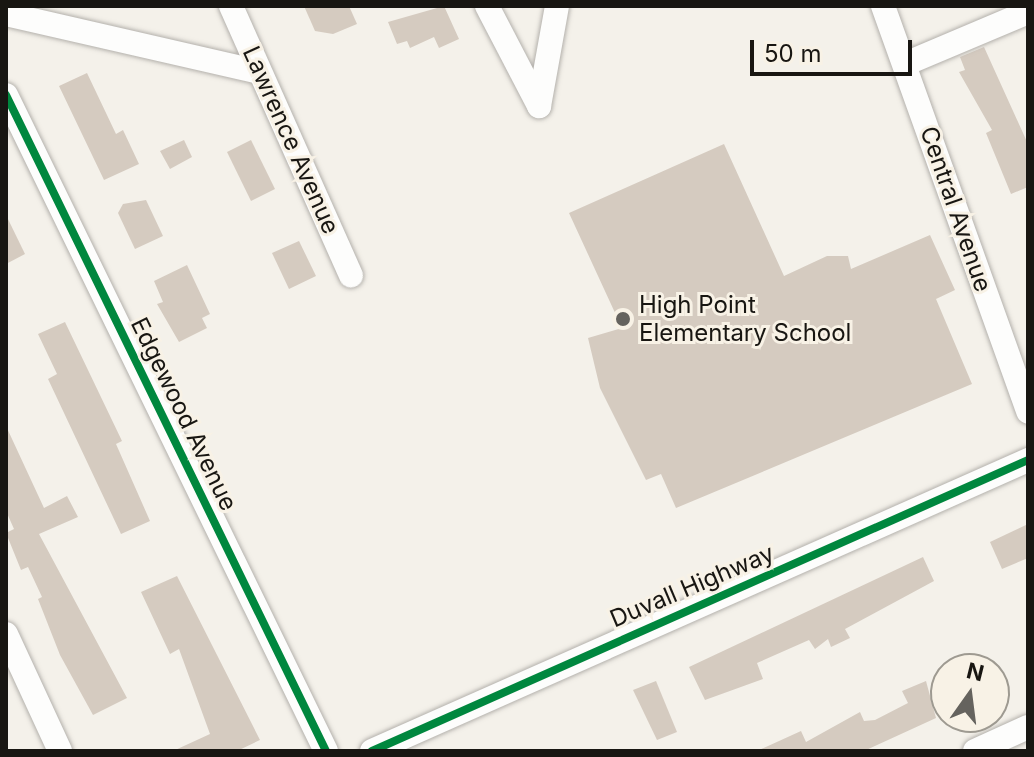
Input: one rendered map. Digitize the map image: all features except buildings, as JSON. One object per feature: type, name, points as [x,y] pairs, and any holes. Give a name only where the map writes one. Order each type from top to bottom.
[{"type":"street","name":"Lawrence Avenue","points":[[231,6],[351,275]]},
{"type":"street","points":[[487,6],[539,106],[557,6]]},
{"type":"street","name":"Central Avenue","points":[[883,6],[1028,412]]},
{"type":"street","points":[[905,64],[1028,12]]},
{"type":"street","points":[[6,14],[259,72]]},
{"type":"street","name":"Edgewood Avenue","points":[[6,95],[326,751]]},
{"type":"street","name":"Duvall Highway","points":[[372,751],[1028,460]]},
{"type":"street","points":[[6,634],[60,751]]},
{"type":"street","points":[[975,751],[1028,727]]},
{"type":"cycle path","points":[[6,95],[326,751]]},
{"type":"cycle path","points":[[372,751],[1028,460]]},
{"type":"place","name":"High Point Elementary School","points":[[623,319]]}]
